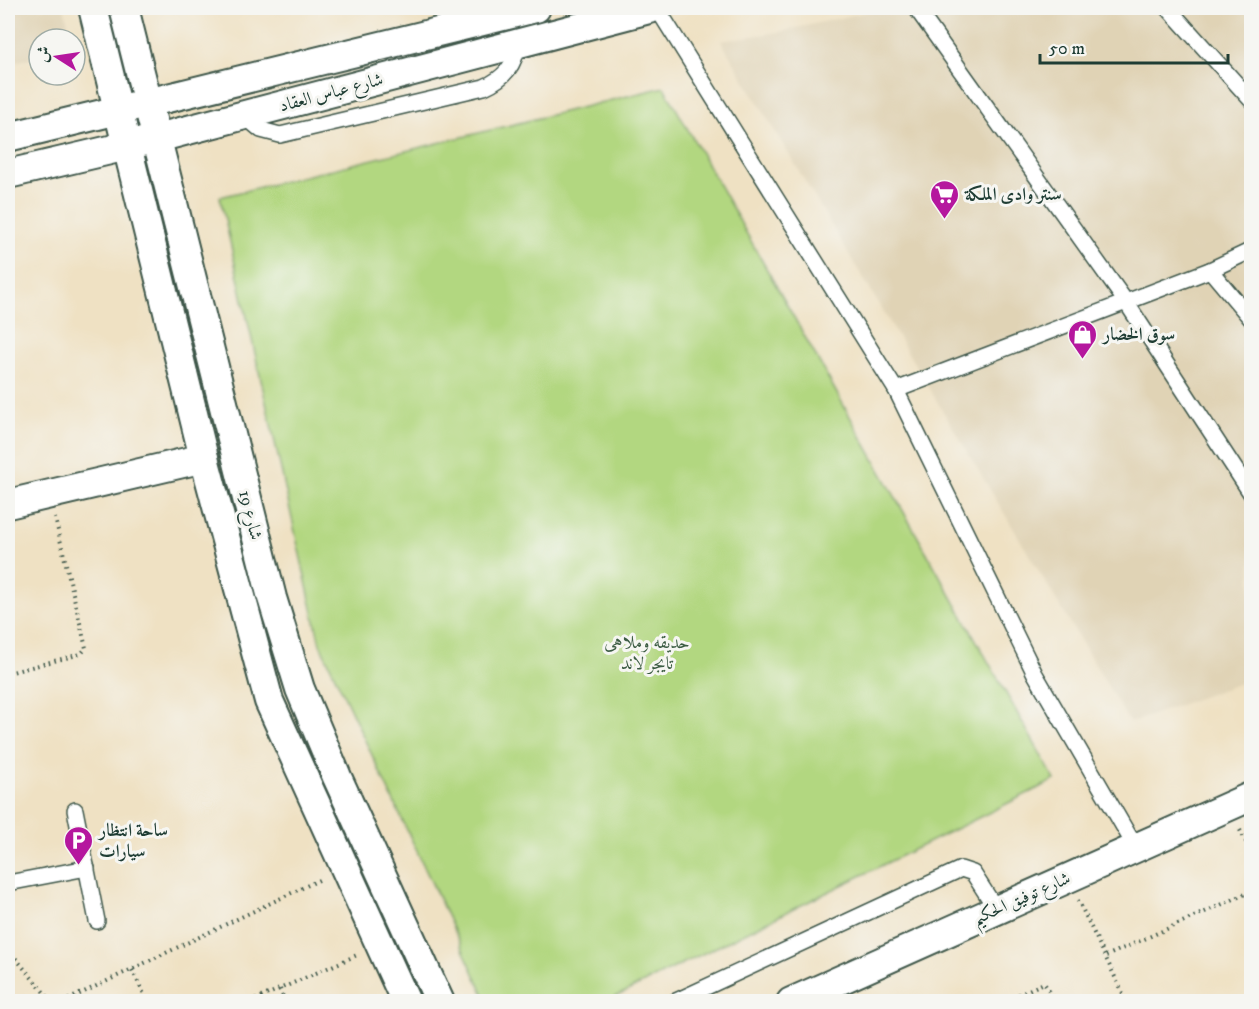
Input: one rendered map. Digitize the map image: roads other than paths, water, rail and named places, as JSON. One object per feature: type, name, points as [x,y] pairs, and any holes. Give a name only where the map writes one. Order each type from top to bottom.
[{"type":"street","name":"شارع 19","points":[[93,8],[204,458],[269,701],[406,1002]]},
{"type":"street","name":"شارع 19","points":[[124,8],[272,598],[300,689],[337,777],[440,1002]]},
{"type":"street","name":"شارع عباس العقاد","points":[[8,137],[536,8]]},
{"type":"street","name":"شارع عباس العقاد","points":[[8,174],[127,146],[655,8]]},
{"type":"street","points":[[8,504],[204,458]]},
{"type":"street","name":"شارع توفيق الحكيم","points":[[791,1002],[1251,796]]},
{"type":"lane","points":[[655,8],[896,390],[1035,674],[1136,848]]},
{"type":"lane","points":[[916,8],[1126,302],[1251,495]]},
{"type":"lane","points":[[1168,8],[1251,101]]},
{"type":"lane","points":[[896,390],[1210,270],[1251,250]]},
{"type":"lane","points":[[1210,270],[1251,320]]},
{"type":"lane","points":[[75,810],[97,921]]},
{"type":"lane","points":[[8,883],[87,868]]},
{"type":"lane","points":[[674,1002],[961,869],[973,873],[996,909]]},
{"type":"place","name":"سنتر وادى الملكة","points":[[944,220]]},
{"type":"place","name":"سوق الخضار","points":[[1082,360]]},
{"type":"place","name":"ساحة انتظار سيارات","points":[[78,866]]},
{"type":"park label","name":"حديقه وملاهى تايجر لاند","points":[[647,652]]}]
